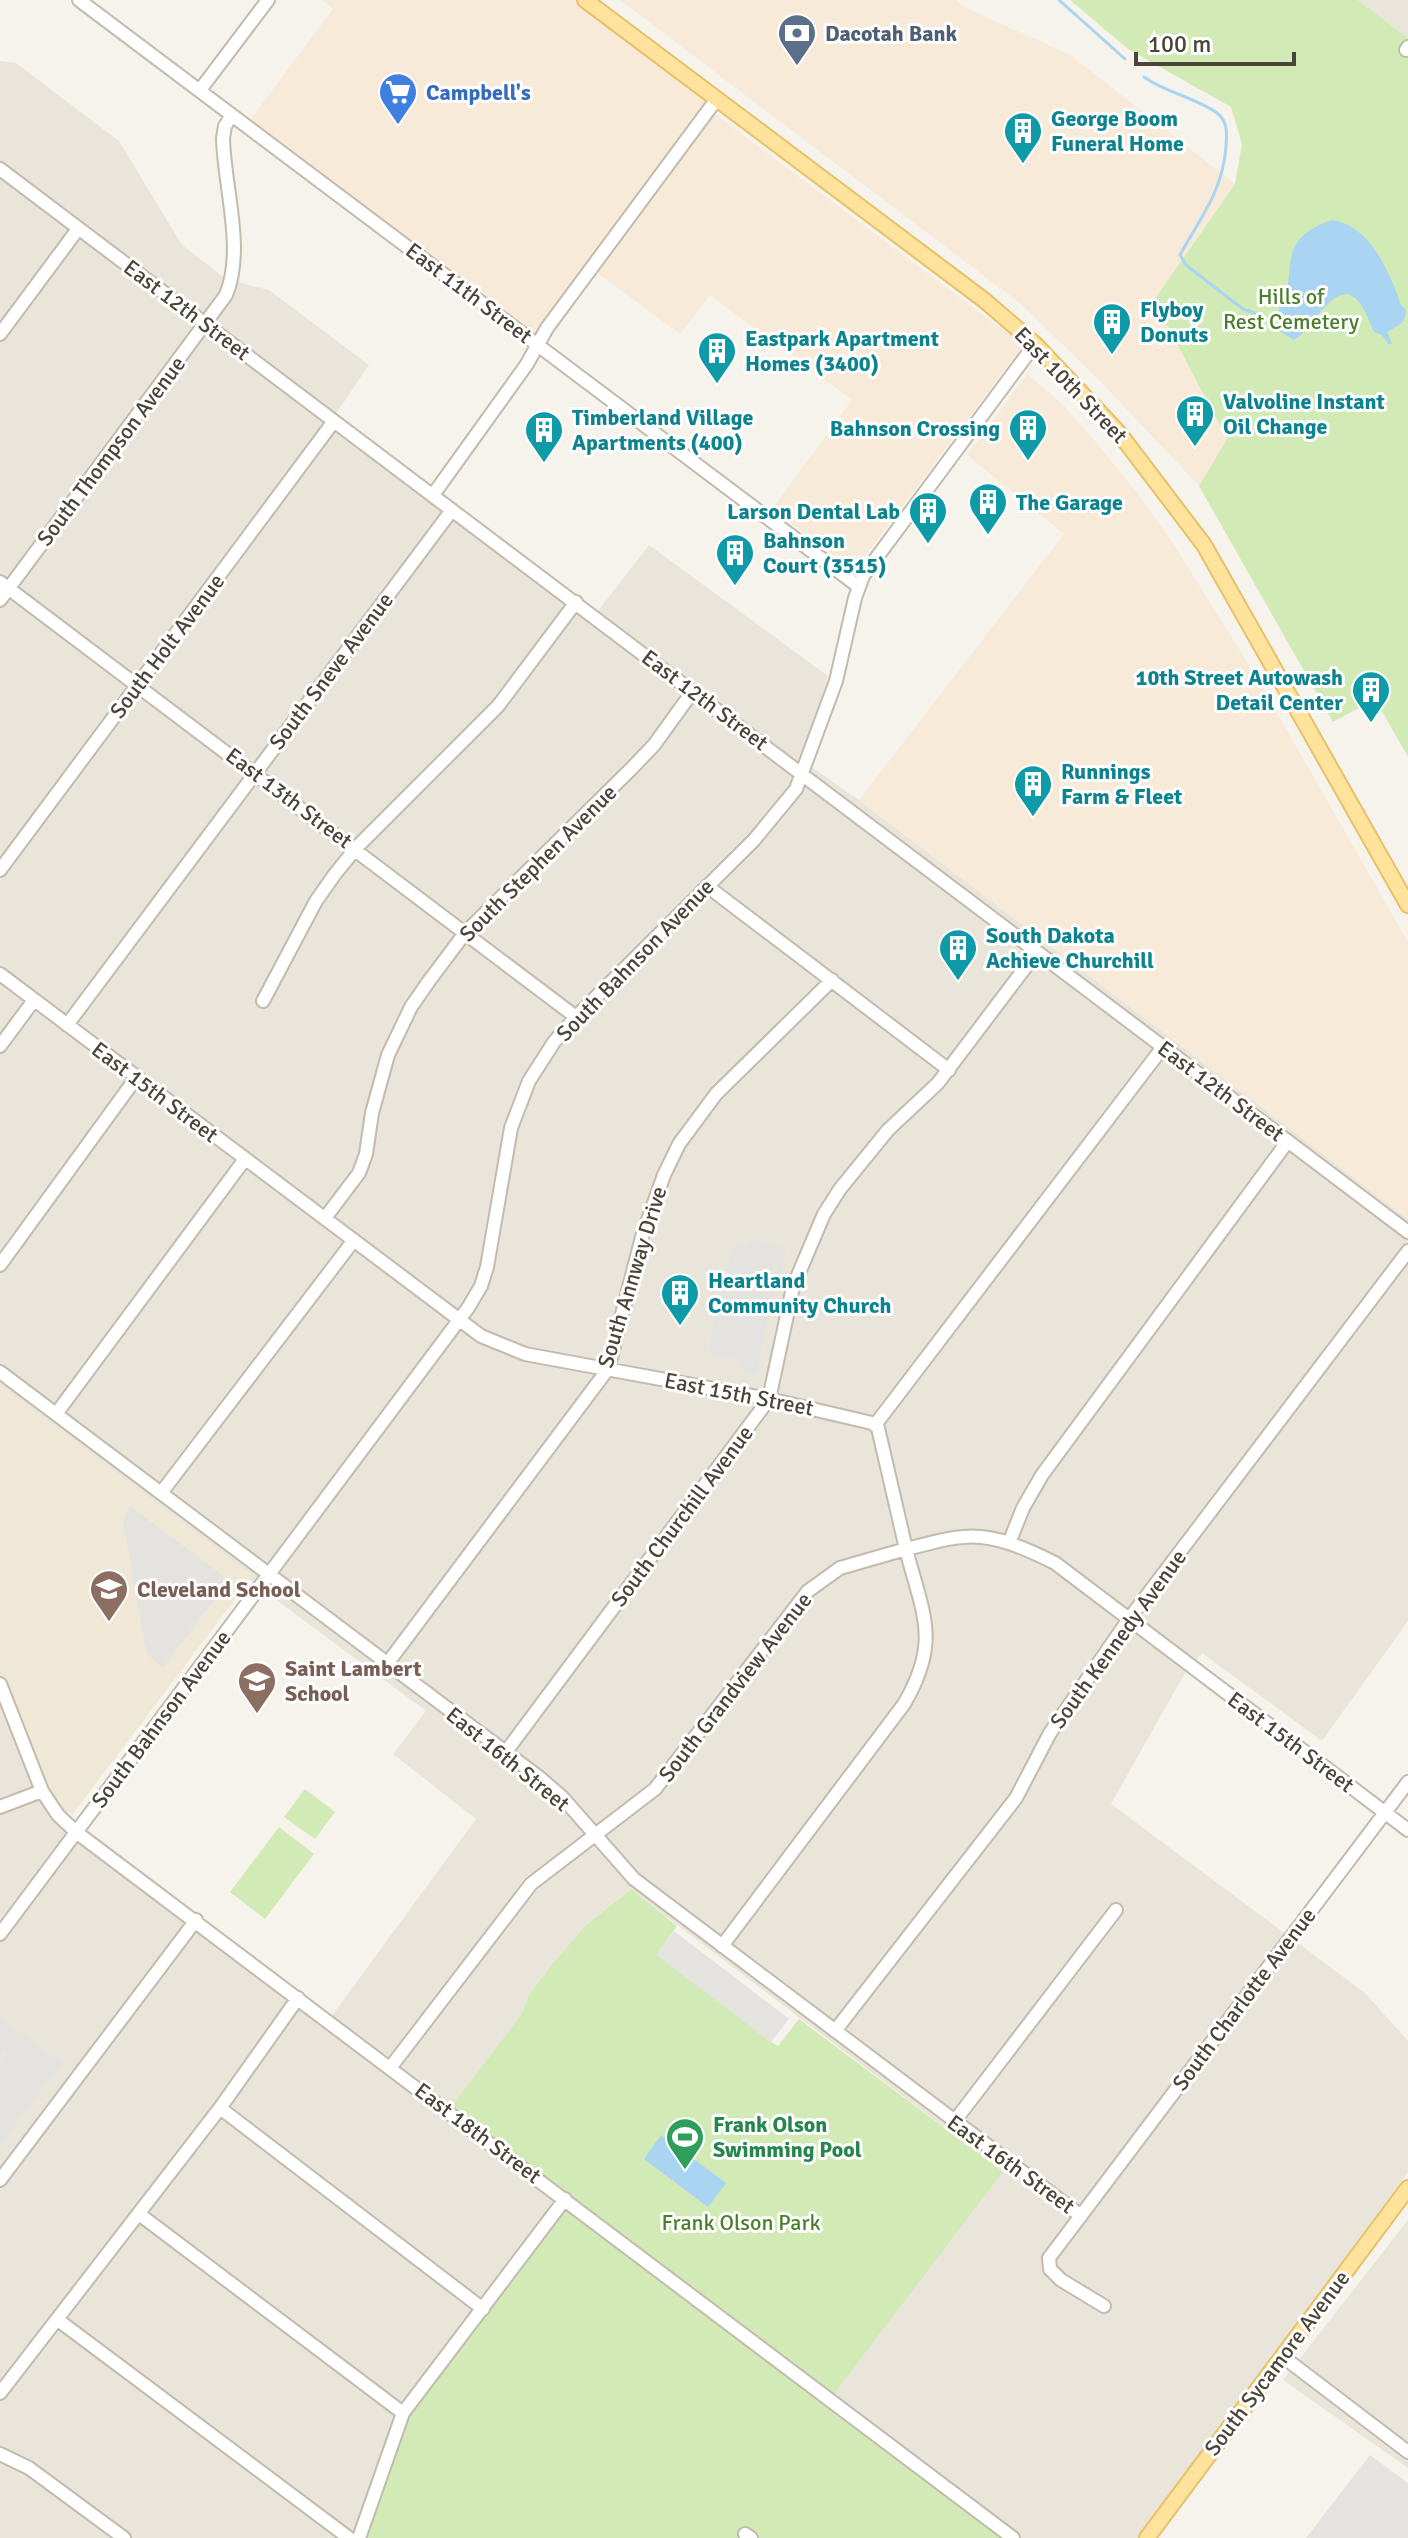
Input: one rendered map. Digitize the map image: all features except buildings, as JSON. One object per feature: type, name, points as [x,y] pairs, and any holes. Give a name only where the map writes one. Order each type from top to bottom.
[{"type":"main road","name":"East 10th Street","points":[[585,0],[984,300],[1035,344],[1119,433],[1204,545],[1408,905]]},
{"type":"main road","name":"South Sycamore Avenue","points":[[1147,2538],[1408,2188]]},
{"type":"street","name":"East 11th Street","points":[[79,0],[858,586]]},
{"type":"street","points":[[200,90],[268,0]]},
{"type":"street","points":[[433,495],[527,364],[547,328],[716,100]]},
{"type":"street","name":"South Thompson Avenue","points":[[0,600],[4,585],[226,295],[232,281],[234,259],[223,138],[225,126],[232,115]]},
{"type":"street","name":"East 12th Street","points":[[0,169],[1408,1232]]},
{"type":"street","points":[[0,334],[78,229]]},
{"type":"street","name":"South Bahnson Avenue","points":[[0,1934],[477,1293],[487,1267],[508,1143],[522,1097],[545,1055],[576,1017],[768,825],[796,789],[836,681],[858,586],[876,555],[1035,344]]},
{"type":"street","name":"South Holt Avenue","points":[[0,870],[334,421]]},
{"type":"street","name":"South Sneve Avenue","points":[[67,1025],[452,510]]},
{"type":"street","name":"East 13th Street","points":[[4,585],[576,1017]]},
{"type":"street","points":[[263,1001],[316,901],[356,848],[498,706],[576,602]]},
{"type":"street","name":"South Stephen Avenue","points":[[325,1218],[359,1173],[388,1055],[411,1007],[465,933],[631,769],[693,691]]},
{"type":"street","points":[[707,886],[949,1070]]},
{"type":"street","name":"South Churchill Avenue","points":[[505,1753],[769,1399],[793,1287],[824,1214],[867,1152],[949,1070],[1037,952]]},
{"type":"street","name":"East 15th Street","points":[[0,974],[481,1336],[525,1354],[769,1399],[875,1425]]},
{"type":"street","name":"South Annway Drive","points":[[387,1664],[608,1369],[642,1237],[664,1175],[679,1144],[716,1094],[832,980]]},
{"type":"street","points":[[0,1046],[34,1000]]},
{"type":"street","points":[[722,1946],[904,1704],[925,1661],[927,1628],[875,1425],[1163,1047]]},
{"type":"street","points":[[0,1265],[136,1078]]},
{"type":"street","points":[[1009,1543],[1023,1508],[1042,1475],[1288,1141]]},
{"type":"street","points":[[56,1414],[245,1159]]},
{"type":"street","points":[[161,1493],[354,1240]]},
{"type":"street","name":"South Kennedy Avenue","points":[[835,2031],[1016,1798],[1050,1733],[1129,1619],[1408,1251]]},
{"type":"street","name":"East 16th Street","points":[[0,1372],[562,1797],[634,1879],[1081,2216]]},
{"type":"street","name":"East 15th Street","points":[[906,1549],[962,1537],[979,1537],[1009,1543],[1055,1563],[1408,1830]]},
{"type":"street","name":"South Grandview Avenue","points":[[390,2068],[531,1884],[655,1789],[808,1591],[840,1568],[906,1549]]},
{"type":"street","name":"East 18th Street","points":[[0,1684],[42,1791],[58,1815],[76,1832],[1013,2538]]},
{"type":"street","name":"South Charlotte Avenue","points":[[1104,2306],[1061,2280],[1050,2269],[1049,2258],[1408,1782]]},
{"type":"street","points":[[0,1807],[42,1791]]},
{"type":"street","points":[[954,2122],[1116,1910]]},
{"type":"street","points":[[0,2180],[196,1920]]},
{"type":"street","points":[[0,2393],[220,2108],[298,1998]]},
{"type":"street","points":[[220,2108],[483,2309]]},
{"type":"street","points":[[359,2538],[403,2413],[565,2199]]},
{"type":"street","points":[[139,2214],[403,2413]]},
{"type":"street","points":[[58,2320],[349,2538]]},
{"type":"street","points":[[1282,2356],[1408,2452]]},
{"type":"street","points":[[0,2454],[29,2468],[124,2538]]},
{"type":"shaded area","points":[[322,0],[574,0],[709,100],[536,333],[250,120],[333,9]]},
{"type":"shaded area","points":[[620,0],[956,0],[962,6],[1070,55],[1235,184],[1154,300],[1227,439],[1199,486],[1103,384],[1021,304]]},
{"type":"shaded area","points":[[1358,0],[1408,0],[1408,38]]},
{"type":"shaded area","points":[[0,61],[16,63],[119,141],[182,245],[226,279],[269,290],[369,365],[335,415],[598,611],[649,545],[828,676],[803,761],[859,800],[1408,1219],[1408,1621],[1322,1741],[1202,1653],[1185,1673],[1111,1804],[1365,1993],[1408,2041],[1408,2172],[1138,2538],[1013,2538],[829,2399],[1003,2172],[630,1889],[586,1925],[553,1963],[529,1995],[521,2015],[453,2104],[565,2199],[359,2538],[0,2538],[0,1666],[42,1778],[69,1815],[76,1842],[415,2091],[328,2021],[476,1819],[393,1754],[426,1711],[251,1581],[250,1574],[0,1385]]},
{"type":"shaded area","points":[[715,114],[1023,345],[854,571],[772,509],[852,400],[710,295],[680,334],[595,271]]},
{"type":"shaded area","points":[[1027,374],[1061,403],[1094,440],[1174,545],[1257,678],[1408,942],[1408,1219],[859,800],[1064,534],[967,455]]},
{"type":"shaded area","points":[[751,1238],[787,1249],[769,1309],[757,1373],[747,1374],[738,1360],[708,1353],[719,1298],[736,1242],[747,1246]]},
{"type":"shaded area","name":"Cleveland School","points":[[0,1385],[250,1574],[251,1578],[72,1815],[60,1805],[43,1778],[0,1666]]},
{"type":"shaded area","points":[[130,1506],[229,1580],[163,1668],[147,1654],[145,1645],[123,1522]]},
{"type":"shaded area","points":[[674,1931],[789,2019],[771,2042],[656,1955]]},
{"type":"shaded area","points":[[0,2017],[62,2063],[0,2145],[0,2061],[7,2052],[3,2049],[0,2053]]},
{"type":"shaded area","points":[[1408,2220],[1408,2468],[1283,2380]]},
{"type":"shaded area","points":[[1370,2455],[1408,2483],[1408,2538],[1306,2538]]},
{"type":"green space","name":"Hills of Rest Cemetery","points":[[1070,0],[1358,0],[1408,38],[1408,757],[1375,699],[1333,722],[1199,486],[1227,439],[1154,300],[1235,184],[1242,144],[1231,107],[1128,49]]},
{"type":"green space","points":[[305,1789],[335,1812],[315,1839],[284,1817]]},
{"type":"green space","points":[[279,1827],[314,1854],[265,1919],[230,1892]]},
{"type":"green space","name":"Frank Olson Park","points":[[631,1889],[677,1926],[657,1954],[771,2042],[778,2046],[799,2019],[1003,2172],[830,2399],[1013,2538],[359,2538],[403,2413],[565,2199],[453,2104],[521,2015],[529,1995],[553,1963],[586,1925]]},
{"type":"water","points":[[1332,220],[1357,231],[1368,241],[1377,252],[1406,310],[1403,321],[1387,332],[1392,343],[1389,345],[1382,335],[1374,332],[1359,302],[1348,294],[1331,301],[1294,340],[1279,331],[1276,314],[1288,287],[1294,250],[1300,239],[1312,229]]},
{"type":"water","name":"Frank Olson Swimming Pool","points":[[661,2135],[726,2183],[708,2207],[644,2159]]},
{"type":"waterway","points":[[1059,0],[1125,59]]},
{"type":"waterway","points":[[1144,77],[1208,108],[1223,120],[1226,142],[1220,178],[1180,255],[1186,265],[1243,309],[1255,313]]},
{"type":"place","name":"Dacotah Bank","points":[[797,67]]},
{"type":"place","name":"Campbell's","points":[[398,126]]},
{"type":"place","name":"George Boom Funeral Home","points":[[1023,165]]},
{"type":"place","name":"Flyboy Donuts","points":[[1112,356]]},
{"type":"place","name":"Eastpark Apartment Homes (3400)","points":[[717,385]]},
{"type":"place","name":"Valvoline Instant Oil Change","points":[[1195,448]]},
{"type":"place","name":"Bahnson Crossing","points":[[1028,462]]},
{"type":"place","name":"Timberland Village Apartments (400)","points":[[544,464]]},
{"type":"place","name":"The Garage","points":[[988,536]]},
{"type":"place","name":"Larson Dental Lab","points":[[928,545]]},
{"type":"place","name":"Bahnson Court (3515)","points":[[735,587]]},
{"type":"place","name":"10th Street Autowash Detail Center","points":[[1371,724]]},
{"type":"place","name":"Runnings Farm & Fleet","points":[[1033,818]]},
{"type":"place","name":"South Dakota Achieve Churchill","points":[[958,982]]},
{"type":"place","name":"Heartland Community Church","points":[[680,1327]]},
{"type":"place","name":"Cleveland School","points":[[109,1623]]},
{"type":"place","name":"Saint Lambert School","points":[[257,1715]]},
{"type":"place","name":"Frank Olson Swimming Pool","points":[[685,2171]]}]
